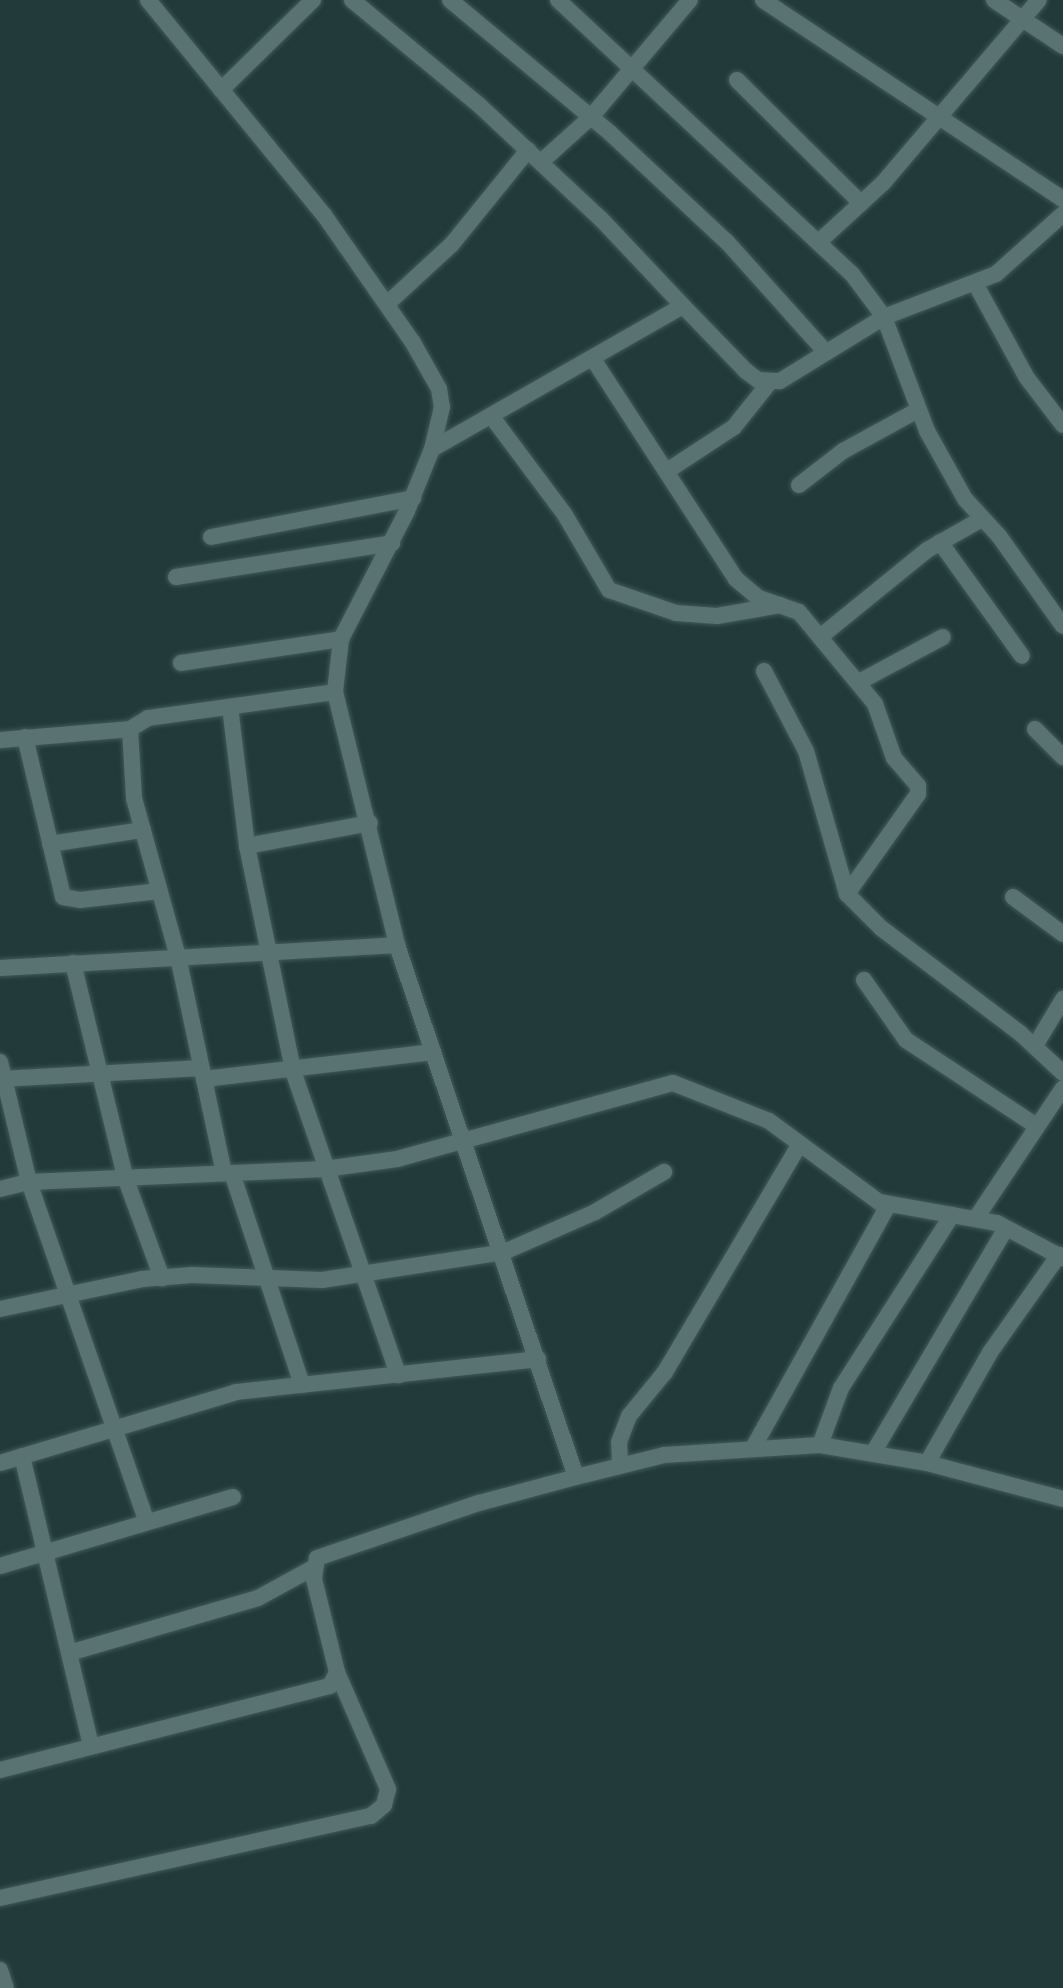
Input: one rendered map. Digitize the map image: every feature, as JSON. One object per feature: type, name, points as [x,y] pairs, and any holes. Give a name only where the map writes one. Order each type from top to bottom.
[{"type":"street","points":[[148,0],[324,215],[387,304],[439,389],[442,407],[432,449],[392,543],[341,639],[335,692],[370,823],[397,945],[467,1142],[576,1477]]},
{"type":"street","points":[[221,90],[313,0]]},
{"type":"street","points":[[352,0],[528,150],[746,371],[769,383]]},
{"type":"street","points":[[450,0],[591,117],[727,242],[824,350]]},
{"type":"street","points":[[558,0],[821,240],[884,317],[918,410],[980,520],[999,536],[1063,626]]},
{"type":"street","points":[[541,162],[591,117],[690,0]]},
{"type":"street","points":[[763,0],[941,115],[1063,199]]},
{"type":"street","points":[[994,0],[1063,46]]},
{"type":"street","points":[[821,240],[861,203],[941,115],[1039,0]]},
{"type":"street","points":[[737,80],[861,203]]},
{"type":"street","points":[[387,304],[452,244],[528,150]]},
{"type":"street","points":[[667,471],[734,427],[769,383],[884,317],[976,285],[1063,214]]},
{"type":"street","points":[[976,285],[1027,378],[1063,425]]},
{"type":"street","points":[[432,449],[683,306]]},
{"type":"street","points":[[593,359],[736,579],[759,598],[799,612],[875,704],[894,758],[919,790],[847,894]]},
{"type":"street","points":[[799,485],[843,451],[918,410]]},
{"type":"street","points":[[492,417],[565,515],[609,590],[676,613],[717,616],[782,604]]},
{"type":"street","points":[[211,537],[413,498]]},
{"type":"street","points":[[820,637],[940,542],[980,520]]},
{"type":"street","points":[[940,542],[1022,656]]},
{"type":"street","points":[[176,577],[392,543]]},
{"type":"street","points":[[859,682],[943,637]]},
{"type":"street","points":[[181,663],[341,639]]},
{"type":"street","points":[[764,671],[806,751],[847,894],[908,951],[1035,1046],[1063,1073]]},
{"type":"street","points":[[0,740],[130,729],[148,718],[335,692]]},
{"type":"street","points":[[230,707],[247,846],[268,956],[286,1020],[293,1071],[325,1169],[367,1276],[398,1375]]},
{"type":"street","points":[[130,729],[134,798],[178,957],[228,1173],[269,1278],[302,1385]]},
{"type":"street","points":[[1035,729],[1063,757]]},
{"type":"street","points":[[25,737],[61,890],[70,900],[159,891]]},
{"type":"street","points":[[247,846],[370,823]]},
{"type":"street","points":[[50,844],[143,830]]},
{"type":"street","points":[[1013,897],[1063,934]]},
{"type":"street","points":[[0,968],[178,957],[268,956],[397,945]]},
{"type":"street","points":[[73,963],[125,1177],[162,1278]]},
{"type":"street","points":[[864,980],[906,1040],[1035,1125]]},
{"type":"street","points":[[1035,1046],[1063,999]]},
{"type":"street","points":[[147,1522],[71,1291],[29,1182],[1,1073],[293,1071],[433,1052]]},
{"type":"street","points":[[0,1189],[29,1182],[325,1169],[467,1142],[673,1083],[749,1109],[888,1205],[976,1218],[1006,1228],[1061,1257],[991,1351],[927,1463]]},
{"type":"street","points":[[976,1218],[1035,1125],[1060,1097]]},
{"type":"street","points":[[620,1466],[619,1442],[629,1416],[665,1372],[800,1144]]},
{"type":"street","points":[[0,1309],[71,1291],[162,1278],[367,1276],[504,1252],[595,1212],[664,1172]]},
{"type":"street","points":[[753,1448],[888,1205]]},
{"type":"street","points":[[820,1445],[841,1388],[952,1215]]},
{"type":"street","points":[[873,1453],[1006,1228]]},
{"type":"street","points":[[0,1463],[114,1426],[236,1392],[538,1359]]},
{"type":"street","points":[[69,1653],[258,1598],[313,1568],[326,1551],[576,1477],[664,1455],[820,1445],[927,1463],[1063,1499]]},
{"type":"street","points":[[22,1456],[91,1745]]},
{"type":"street","points":[[0,1566],[233,1497]]},
{"type":"street","points":[[0,1898],[371,1816],[384,1805],[388,1789],[337,1672],[313,1568]]},
{"type":"street","points":[[0,1770],[330,1686],[337,1672]]},
{"type":"street","points":[[0,1970],[6,1988]]}]
